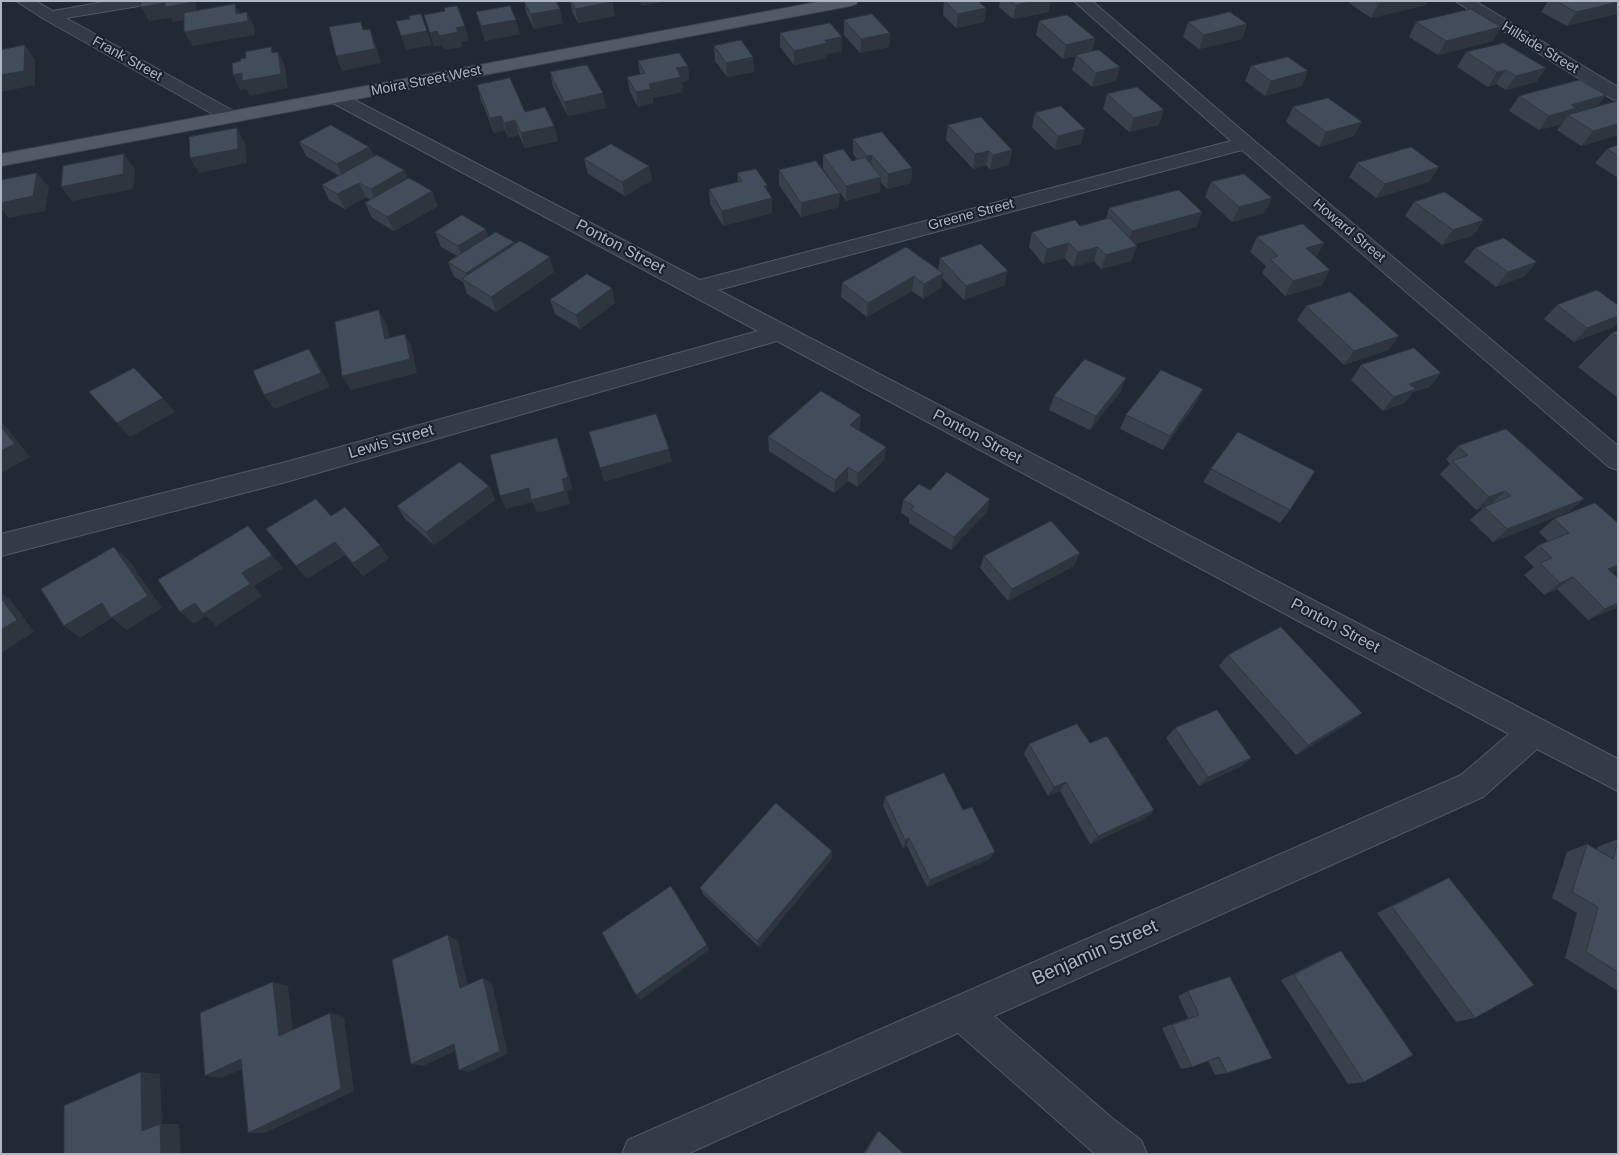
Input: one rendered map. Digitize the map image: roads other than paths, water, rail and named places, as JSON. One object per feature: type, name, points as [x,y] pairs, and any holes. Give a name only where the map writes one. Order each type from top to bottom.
[{"type":"main road","name":"Moira Street West","points":[[1,160],[850,1]]},
{"type":"street","name":"Frank Street","points":[[24,1],[231,117]]},
{"type":"street","points":[[50,16],[139,1]]},
{"type":"street","name":"Howard Street","points":[[1082,1],[1618,460]]},
{"type":"street","name":"Hillside Street","points":[[1463,1],[1618,95]]},
{"type":"street","name":"Ponton Street","points":[[336,98],[1618,776]]},
{"type":"street","name":"Greene Street","points":[[697,288],[1246,143]]},
{"type":"street","name":"Lewis Street","points":[[1,545],[286,472],[779,333]]},
{"type":"street","name":"Benjamin Street","points":[[642,1154],[1472,786],[1535,732]]},
{"type":"street","points":[[962,1012],[1098,1132],[1127,1154]]}]
